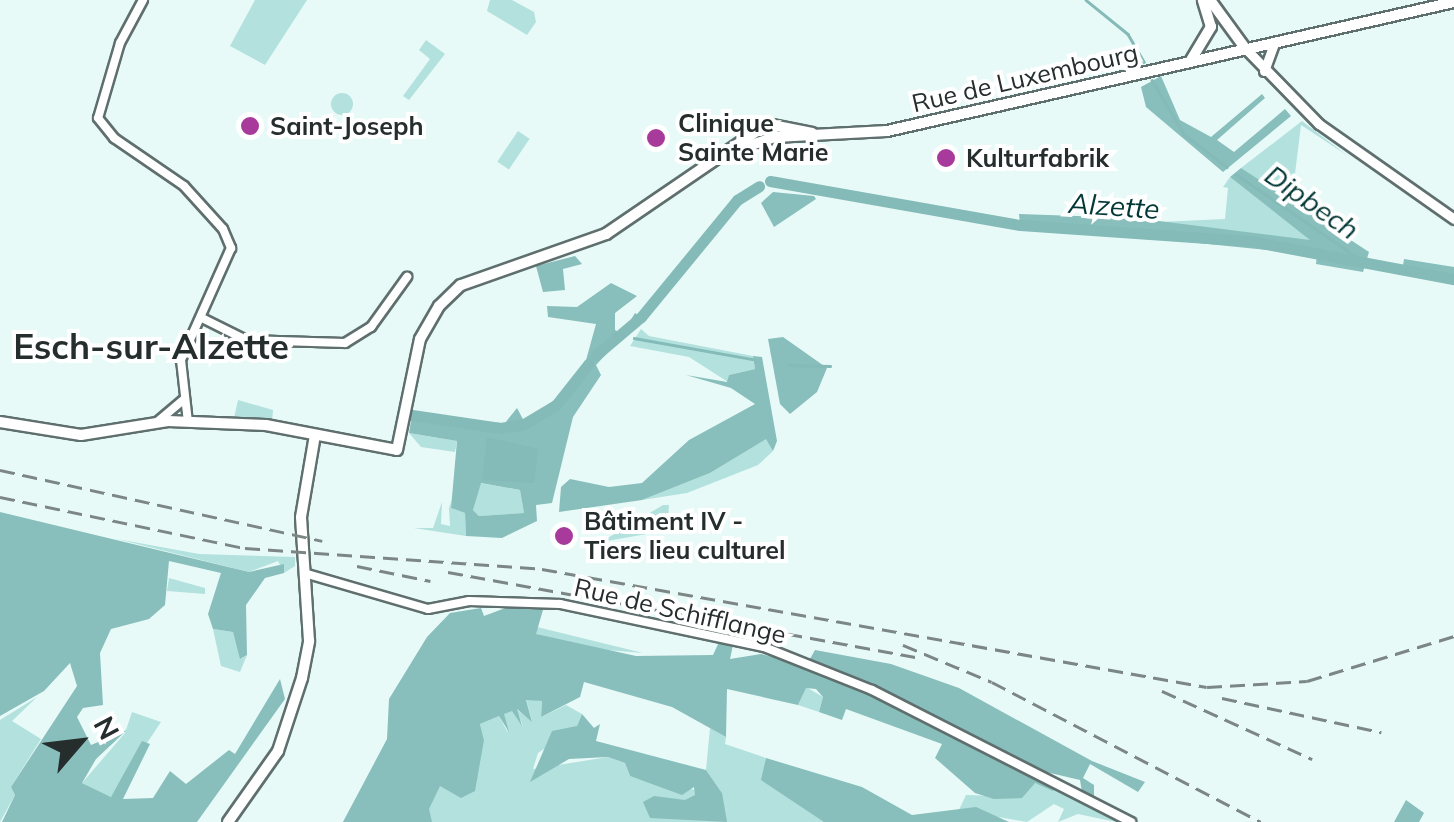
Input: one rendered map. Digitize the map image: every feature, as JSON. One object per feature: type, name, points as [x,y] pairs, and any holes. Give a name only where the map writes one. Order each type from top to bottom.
[{"type":"main road","points":[[1206,0],[1264,71],[1303,111],[1454,219]]},
{"type":"main road","points":[[1191,60],[1211,27],[1206,0]]},
{"type":"main road","name":"Rue de Luxembourg","points":[[315,436],[397,450],[416,350],[452,293],[483,272],[606,234],[766,124],[812,133],[887,131],[1433,0]]},
{"type":"main road","name":"Rue de Luxembourg","points":[[1245,48],[1454,2]]},
{"type":"main road","points":[[1264,71],[1274,44]]},
{"type":"main road","points":[[137,430],[157,422],[315,436],[300,530],[309,641],[302,678],[278,751],[228,822]]},
{"type":"main road","points":[[0,424],[80,435],[189,425]]},
{"type":"street","points":[[142,0],[120,43],[98,102],[102,126],[184,186],[228,237],[231,258],[179,378],[189,425]]},
{"type":"street","points":[[202,318],[246,340],[355,340],[407,277]]},
{"type":"street","points":[[157,422],[182,400]]},
{"type":"street","name":"Rue de Schifflange","points":[[304,573],[428,608],[470,601],[560,604],[764,647],[872,690],[1131,822]]},
{"type":"shaded area","points":[[255,0],[307,0],[265,65],[230,46]]},
{"type":"shaded area","points":[[490,0],[512,0],[534,12],[536,22],[527,35],[487,11]]},
{"type":"shaded area","points":[[426,40],[445,54],[409,100],[403,96],[430,59],[419,50]]},
{"type":"shaded area","points":[[1161,76],[1180,120],[1211,137],[1262,94],[1265,98],[1217,140],[1234,152],[1285,109],[1291,116],[1223,172],[1146,107],[1141,87]]},
{"type":"shaded area","points":[[342,93],[350,96],[350,112],[342,115],[334,112],[331,104],[334,96]]},
{"type":"shaded area","points":[[1302,121],[1348,156],[1301,125],[1291,206],[1241,168]]},
{"type":"shaded area","points":[[518,131],[530,139],[509,170],[497,162]]},
{"type":"shaded area","points":[[1241,168],[1369,252],[1363,272],[1316,264],[1317,255],[1020,225],[1019,214],[1135,218],[1310,240],[1230,177]]},
{"type":"shaded area","points":[[1230,177],[1312,241],[1136,223],[1225,219],[1228,188],[1223,187]]},
{"type":"shaded area","points":[[773,192],[816,199],[774,227],[761,203]]},
{"type":"shaded area","points":[[575,256],[582,264],[563,269],[565,290],[543,292],[536,266]]},
{"type":"shaded area","points":[[1404,259],[1454,267],[1454,285],[1402,272]]},
{"type":"shaded area","points":[[611,283],[637,296],[615,313],[615,330],[622,334],[635,313],[641,317],[596,365],[601,375],[573,417],[552,503],[536,505],[537,521],[502,538],[466,536],[465,513],[451,508],[457,441],[409,433],[412,415],[490,427],[498,422],[501,428],[517,408],[525,423],[542,416],[583,371],[596,324],[548,317],[547,306],[577,307]],"holes":[[[481,483],[520,490],[524,513],[479,516],[473,510]]]},
{"type":"shaded area","points":[[641,329],[649,336],[753,356],[755,369],[729,375],[728,382],[689,357],[630,346]]},
{"type":"shaded area","points":[[783,337],[827,368],[817,392],[790,414],[780,404],[768,339]]},
{"type":"shaded area","points":[[753,356],[762,357],[777,441],[773,451],[766,439],[710,473],[642,500],[559,512],[561,487],[570,479],[609,487],[642,483],[689,440],[755,404],[731,388],[686,375],[727,382],[729,375],[755,369]]},
{"type":"shaded area","points":[[238,400],[273,410],[272,422],[234,418]]},
{"type":"shaded area","points":[[409,433],[457,441],[455,452],[421,447]]},
{"type":"shaded area","points":[[487,437],[538,449],[534,483],[482,480]]},
{"type":"shaded area","points":[[767,438],[773,451],[758,465],[687,493],[642,500],[710,473]]},
{"type":"shaded area","points":[[480,483],[520,490],[524,513],[479,516],[473,510]]},
{"type":"shaded area","points":[[452,499],[451,508],[465,513],[466,536],[414,528],[433,528],[442,502],[441,524],[450,526],[449,508]]},
{"type":"shaded area","points":[[669,505],[668,519],[698,525],[601,542]]},
{"type":"shaded area","points":[[0,512],[249,572],[284,564],[284,573],[265,578],[246,605],[247,655],[240,659],[233,632],[213,629],[208,614],[221,573],[169,561],[165,605],[149,619],[111,629],[100,653],[103,705],[83,708],[77,717],[91,745],[127,730],[96,759],[82,783],[111,797],[142,741],[150,744],[123,799],[153,798],[170,771],[186,784],[229,750],[235,754],[280,679],[285,699],[197,822],[2,822],[15,795],[11,787],[77,686],[70,663],[44,691],[0,716]]},
{"type":"shaded area","points":[[117,539],[199,554],[295,557],[295,566],[284,573],[278,561],[249,572]]},
{"type":"shaded area","points":[[169,578],[205,588],[205,594],[167,591]]},
{"type":"shaded area","points":[[521,602],[545,603],[536,634],[636,656],[713,655],[719,642],[733,645],[730,659],[761,654],[806,666],[815,650],[891,664],[959,688],[1092,761],[1145,782],[1138,792],[1090,764],[1083,778],[1094,785],[1094,798],[1082,792],[1080,780],[1029,768],[1057,784],[1053,791],[1035,783],[1022,798],[994,799],[975,793],[935,758],[942,744],[846,709],[842,720],[819,712],[823,697],[816,689],[806,688],[798,705],[727,689],[726,737],[672,707],[584,682],[580,697],[541,717],[542,701],[526,700],[532,722],[517,709],[522,726],[512,711],[504,714],[509,732],[499,716],[480,724],[484,740],[475,791],[461,798],[440,786],[429,809],[432,822],[343,822],[387,739],[389,699],[427,637],[450,613],[481,608],[484,616]]},
{"type":"shaded area","points":[[537,627],[643,653],[595,649],[535,634]]},
{"type":"shaded area","points":[[213,629],[233,632],[241,659],[247,655],[240,672],[221,666]]},
{"type":"shaded area","points":[[806,687],[823,697],[819,712],[798,705]]},
{"type":"shaded area","points":[[37,697],[12,721],[41,739],[11,787],[15,795],[0,822],[0,720]]},
{"type":"shaded area","points":[[526,699],[542,701],[541,717],[566,705],[582,714],[577,726],[538,753],[533,769],[608,757],[625,763],[630,776],[657,785],[722,793],[706,770],[710,728],[726,737],[725,744],[766,758],[762,780],[825,822],[343,822],[356,798],[475,766],[484,740],[480,724],[499,716],[508,733],[503,714],[512,710],[523,726],[516,709],[532,721]]},
{"type":"shaded area","points":[[132,712],[161,722],[111,797],[82,783],[125,733]]},
{"type":"shaded area","points":[[582,714],[594,728],[600,724],[596,741],[706,770],[722,793],[727,822],[650,818],[643,802],[654,796],[685,800],[695,795],[694,787],[682,795],[630,776],[625,763],[608,757],[569,759],[530,782],[552,731],[577,726]]},
{"type":"shaded area","points":[[766,758],[862,787],[912,815],[976,807],[1009,822],[824,822],[761,780]]},
{"type":"shaded area","points":[[1034,783],[1055,788],[1116,822],[1078,814],[1058,822],[1064,809],[1054,804],[1027,822],[959,810],[966,795],[1022,797]]},
{"type":"shaded area","points":[[1406,800],[1424,813],[1419,822],[1394,822]]},
{"type":"waterway","name":"Dipbech","points":[[1086,0],[1128,34],[1144,62]]},
{"type":"waterway","name":"Dipbech","points":[[1152,80],[1184,134],[1227,167]]},
{"type":"waterway","name":"Dipbech","points":[[1236,174],[1364,262]]},
{"type":"waterway","name":"Alzette","points":[[770,181],[1020,225],[1250,241],[1454,279]]},
{"type":"waterway","name":"Alzette","points":[[596,355],[641,317],[737,200],[759,186]]},
{"type":"waterway","points":[[634,338],[752,359]]},
{"type":"waterway","name":"Alzette","points":[[412,415],[500,428],[524,424],[556,405],[589,363]]},
{"type":"waterway","points":[[789,365],[830,366]]},
{"type":"railway","points":[[0,470],[322,541]]},
{"type":"railway","points":[[0,497],[245,548],[542,569],[1207,687],[1307,681],[1454,636]]},
{"type":"railway","points":[[357,566],[430,581]]},
{"type":"railway","points":[[448,572],[915,657]]},
{"type":"railway","points":[[903,645],[992,682],[1261,822]]},
{"type":"railway","points":[[1162,691],[1312,759]]},
{"type":"railway","points":[[1222,698],[1381,732]]},
{"type":"place","name":"Saint-Joseph","points":[[250,126]]},
{"type":"place","name":"Clinique Sainte Marie","points":[[656,138]]},
{"type":"place","name":"Kulturfabrik","points":[[946,158]]},
{"type":"place","name":"Bâtiment IV - Tiers lieu culturel","points":[[564,536]]},
{"type":"district","name":"Esch-sur-Alzette","points":[[151,346]]}]
